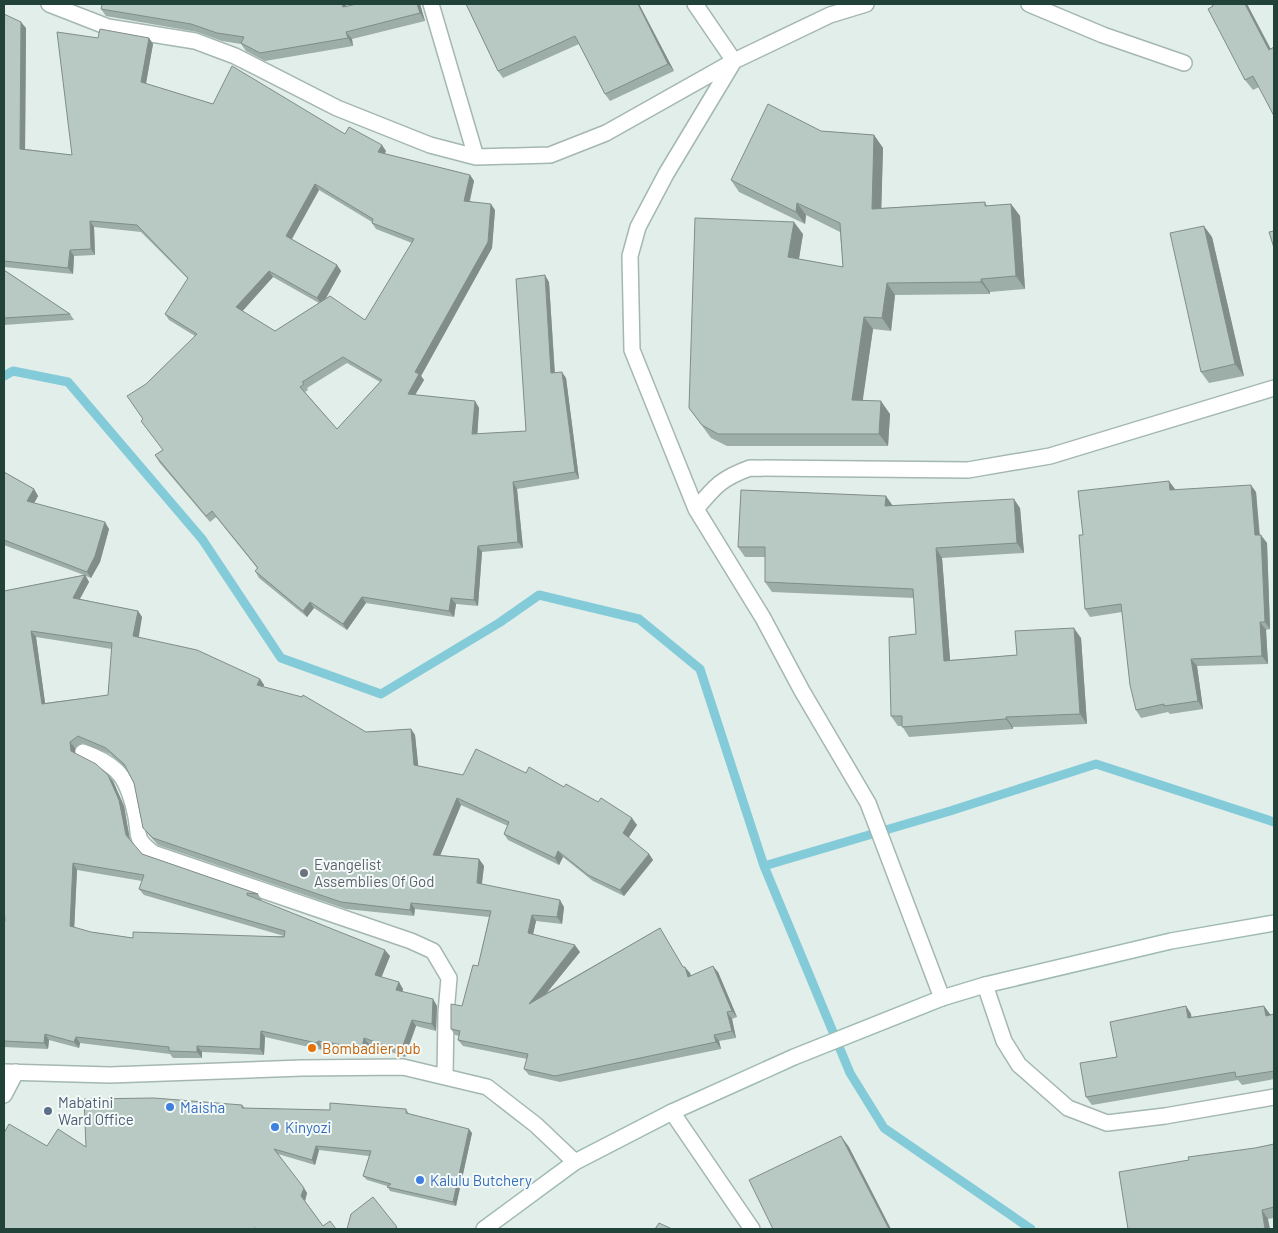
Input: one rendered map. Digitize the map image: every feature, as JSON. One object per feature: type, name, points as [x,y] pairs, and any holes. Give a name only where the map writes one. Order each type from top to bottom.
[{"type":"street","points":[[49,4],[108,27],[195,41],[235,56],[337,108],[430,145],[476,157],[550,155],[606,132],[734,61],[830,15],[866,4]]},
{"type":"street","points":[[431,4],[476,157]]},
{"type":"street","points":[[695,4],[734,61]]},
{"type":"street","points":[[1029,4],[1103,35],[1184,63]]},
{"type":"street","points":[[734,61],[638,227],[630,256],[632,350],[696,509],[762,618],[802,691],[868,803],[942,998]]},
{"type":"street","points":[[696,509],[714,488],[728,476],[750,468],[968,470],[1050,456],[1274,388]]},
{"type":"street","points":[[83,752],[103,759],[115,767],[125,779],[136,820],[136,835],[153,853],[411,940],[433,952],[449,978],[446,1013],[445,1076]]},
{"type":"street","points":[[484,1229],[575,1162],[672,1112],[794,1057],[942,998],[985,985],[1172,941],[1274,923]]},
{"type":"street","points":[[985,985],[1004,1041],[1019,1065],[1068,1108],[1107,1123],[1165,1116],[1274,1097]]},
{"type":"street","points":[[4,1095],[10,1072],[110,1075],[302,1068],[403,1067],[487,1087],[536,1125],[575,1162]]},
{"type":"street","points":[[672,1112],[752,1229]]},
{"type":"building","points":[[102,4],[342,4],[343,7],[357,4],[417,4],[420,13],[346,32],[348,38],[260,53],[241,43],[244,37],[217,33],[191,24],[101,9]]},
{"type":"building","points":[[466,4],[638,4],[668,64],[605,94],[575,36],[498,71]]},
{"type":"building","points":[[1212,4],[1245,4],[1269,50],[1274,47],[1274,116],[1253,76],[1245,80],[1208,9],[1213,6]]},
{"type":"building","points":[[4,14],[21,22],[20,149],[72,155],[57,32],[98,38],[100,29],[149,38],[141,82],[213,104],[232,66],[345,134],[349,127],[382,145],[378,152],[470,175],[464,201],[491,204],[488,242],[415,372],[419,374],[408,394],[475,401],[472,434],[526,431],[516,279],[545,275],[551,373],[562,372],[575,472],[513,482],[518,542],[478,546],[474,600],[451,598],[449,611],[362,597],[343,624],[310,602],[303,611],[255,571],[258,568],[212,511],[206,516],[155,455],[163,450],[141,421],[143,419],[127,396],[146,384],[197,334],[165,314],[188,278],[137,225],[90,221],[91,249],[70,250],[68,268],[4,261]],"holes":[[[315,184],[373,219],[372,223],[414,239],[365,320],[330,296],[275,331],[236,307],[269,271],[317,298],[337,265],[286,236]],[[343,357],[382,380],[337,429],[300,387],[304,384],[302,382]]]},
{"type":"building","points":[[768,104],[821,131],[874,135],[872,209],[985,202],[985,206],[1011,204],[1016,276],[981,279],[981,282],[887,283],[882,318],[864,317],[852,400],[881,401],[879,434],[718,434],[702,425],[689,408],[695,218],[794,222],[788,257],[843,267],[840,223],[797,203],[796,212],[731,180]]},
{"type":"building","points":[[1204,226],[1235,364],[1201,372],[1170,233]]},
{"type":"building","points":[[1274,231],[1274,248],[1269,232]]},
{"type":"building","points":[[4,270],[70,314],[4,318]]},
{"type":"building","points":[[4,472],[34,489],[27,501],[105,522],[95,556],[87,572],[4,540]]},
{"type":"building","points":[[1169,481],[1170,490],[1251,485],[1255,535],[1261,535],[1265,622],[1260,622],[1262,656],[1191,659],[1198,701],[1164,706],[1164,704],[1136,710],[1130,685],[1121,604],[1085,609],[1079,535],[1083,535],[1078,491]]},
{"type":"building","points":[[741,490],[886,496],[885,506],[1014,499],[1017,543],[936,548],[944,661],[1017,655],[1015,631],[1074,628],[1080,714],[1006,717],[1006,719],[902,727],[902,716],[891,716],[889,637],[916,634],[913,589],[765,582],[765,547],[738,547]]},
{"type":"building","points":[[85,575],[73,598],[138,611],[133,636],[197,650],[260,679],[257,685],[302,697],[303,695],[366,732],[411,729],[414,765],[463,775],[476,749],[526,773],[529,767],[564,787],[566,784],[598,802],[601,798],[632,818],[623,833],[649,854],[620,890],[588,875],[558,851],[555,858],[504,834],[509,822],[457,798],[433,855],[479,859],[477,883],[560,900],[557,917],[532,915],[528,933],[575,945],[529,1004],[660,928],[683,967],[685,967],[688,977],[713,966],[732,1011],[727,1012],[732,1031],[714,1035],[716,1042],[555,1076],[524,1069],[528,1054],[458,1040],[460,1031],[451,1029],[451,1004],[462,1006],[473,965],[478,966],[491,911],[411,903],[410,910],[341,902],[153,838],[143,828],[134,783],[124,764],[106,748],[78,736],[70,742],[71,751],[96,764],[108,775],[119,800],[126,835],[142,854],[258,894],[247,893],[247,895],[385,950],[375,975],[399,982],[396,990],[433,999],[432,1024],[412,1020],[401,1051],[364,1038],[362,1048],[318,1041],[317,1043],[261,1031],[260,1049],[197,1046],[197,1052],[169,1051],[169,1047],[76,1037],[74,1042],[45,1034],[44,1043],[4,1041],[4,591]],"holes":[[[31,631],[112,643],[108,695],[42,704]],[[73,863],[144,875],[139,889],[285,931],[284,937],[133,932],[133,938],[91,932],[70,926]]]},
{"type":"building","points":[[1186,1006],[1188,1018],[1264,1006],[1266,1016],[1274,1014],[1274,1071],[1236,1077],[1235,1072],[1086,1097],[1080,1063],[1117,1057],[1110,1022]]},
{"type":"building","points":[[154,1098],[242,1105],[242,1108],[330,1110],[330,1103],[406,1109],[406,1113],[469,1129],[453,1202],[387,1187],[391,1184],[363,1176],[371,1151],[316,1146],[312,1160],[274,1149],[304,1188],[301,1196],[323,1226],[330,1221],[336,1229],[4,1229],[4,1133],[9,1124],[47,1146],[58,1129],[86,1147],[84,1099]]},
{"type":"building","points":[[841,1136],[889,1229],[773,1229],[749,1180]]},
{"type":"building","points":[[1274,1144],[1274,1207],[1262,1210],[1265,1229],[1128,1229],[1119,1172],[1189,1160],[1188,1157]]},
{"type":"building","points":[[373,1197],[397,1227],[394,1229],[347,1229],[351,1214]]},
{"type":"building","points":[[659,1223],[672,1229],[655,1229]]},
{"type":"waterway","points":[[4,376],[13,371],[68,382],[202,539],[281,658],[381,694],[499,623],[539,595],[639,619],[700,669],[764,866],[850,1073],[884,1128],[1031,1229]]},
{"type":"waterway","points":[[764,866],[950,811],[1096,764],[1274,822]]},
{"type":"place","name":"Evangelist Assemblies Of God","points":[[304,873]]},
{"type":"place","name":"Bombadier pub","points":[[312,1048]]},
{"type":"place","name":"Maisha","points":[[170,1107]]},
{"type":"place","name":"Mabatini Ward Office","points":[[48,1111]]},
{"type":"place","name":"Kinyozi","points":[[275,1127]]},
{"type":"place","name":"Kalulu Butchery","points":[[420,1180]]}]
